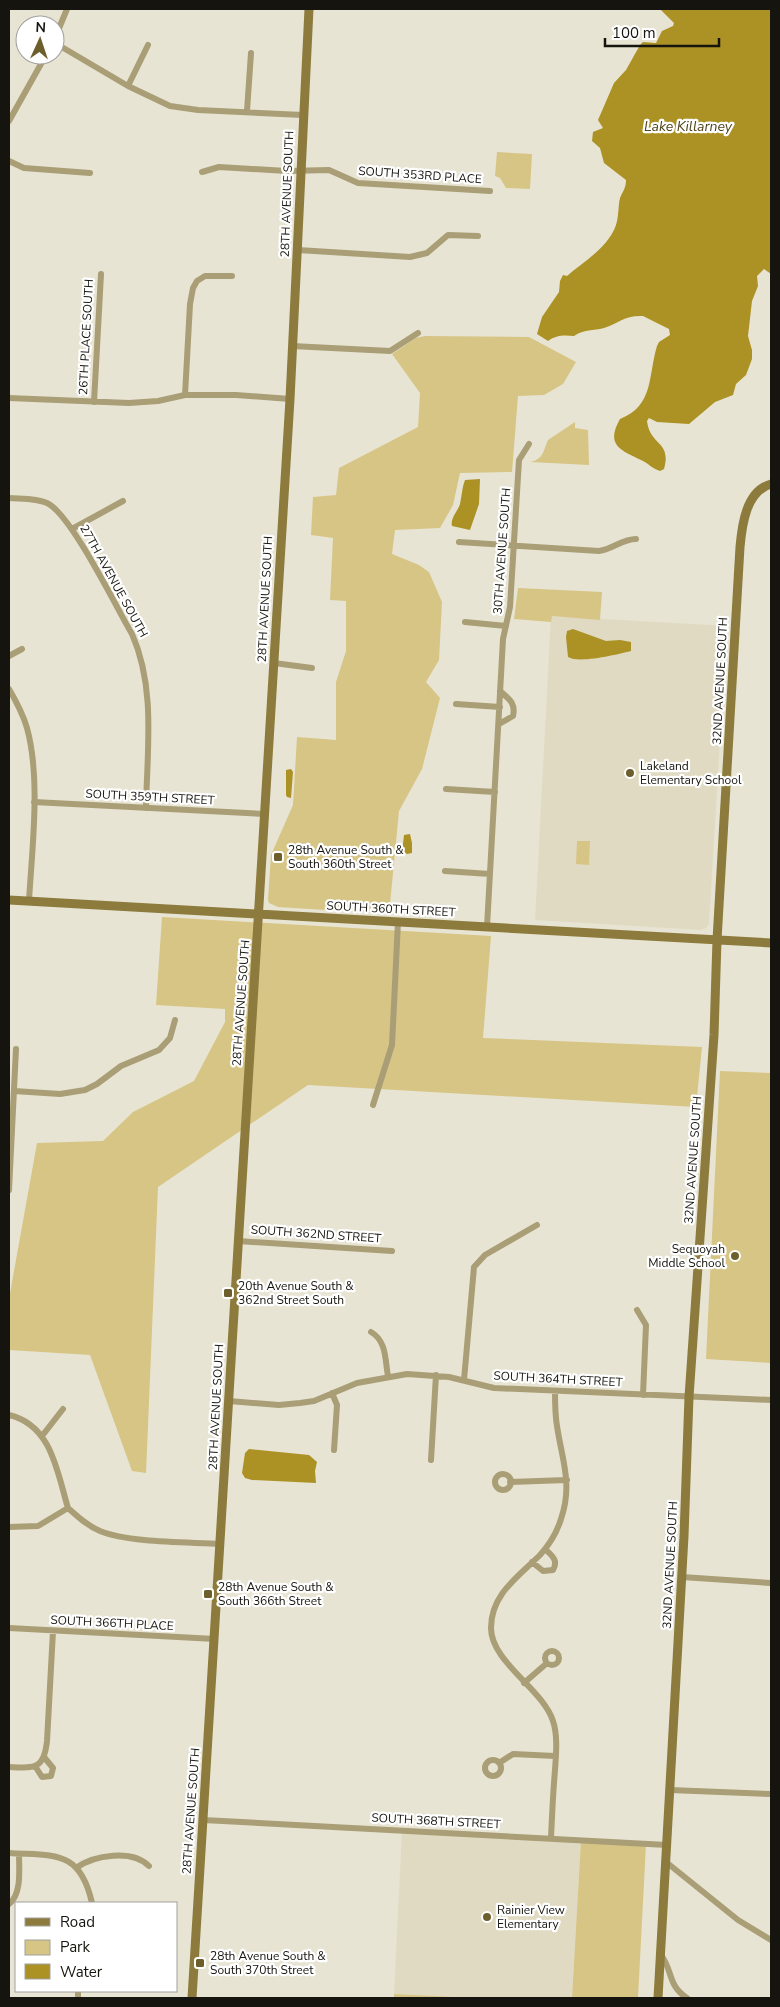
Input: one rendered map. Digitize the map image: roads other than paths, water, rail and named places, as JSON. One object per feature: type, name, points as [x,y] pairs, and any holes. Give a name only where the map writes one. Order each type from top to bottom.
[{"type":"street","name":"28TH AVENUE SOUTH","points":[[192,1998],[290,399],[308,9]]},
{"type":"street","points":[[128,86],[148,45]]},
{"type":"street","points":[[65,49],[128,86],[170,106],[198,110],[304,115]]},
{"type":"street","points":[[248,111],[251,53]]},
{"type":"street","points":[[9,121],[40,65]]},
{"type":"street","points":[[9,161],[24,168],[90,173]]},
{"type":"street","name":"SOUTH 353RD PLACE","points":[[202,172],[219,166],[332,171],[350,181],[358,183],[490,191]]},
{"type":"street","points":[[298,250],[410,257],[427,252],[448,235],[478,236]]},
{"type":"street","name":"26TH PLACE SOUTH","points":[[94,402],[100,274]]},
{"type":"street","points":[[185,395],[190,304],[193,288],[199,278],[205,276],[232,276]]},
{"type":"street","points":[[292,346],[390,351],[418,333]]},
{"type":"street","points":[[9,398],[144,402],[185,395],[236,395],[290,399]]},
{"type":"street","name":"30TH AVENUE SOUTH","points":[[487,927],[503,639],[510,607],[519,460],[529,444]]},
{"type":"street","name":"32ND AVENUE SOUTH","points":[[658,1998],[682,1577],[689,1396],[714,1035],[717,940],[740,547],[743,520],[749,505],[758,491],[771,484]]},
{"type":"street","name":"27TH AVENUE SOUTH","points":[[9,498],[38,500],[52,506],[59,512],[72,529],[139,649],[147,691],[146,808]]},
{"type":"street","points":[[72,529],[123,501]]},
{"type":"street","points":[[459,542],[599,551],[608,550],[623,542],[636,539]]},
{"type":"street","points":[[465,622],[506,626]]},
{"type":"street","points":[[9,656],[22,650]]},
{"type":"street","points":[[274,663],[312,668]]},
{"type":"street","points":[[9,689],[27,727],[31,750],[34,802],[29,901]]},
{"type":"street","points":[[499,724],[513,716],[514,710],[513,704],[500,691]]},
{"type":"street","points":[[456,704],[500,707]]},
{"type":"street","points":[[446,789],[495,792]]},
{"type":"street","name":"SOUTH 359TH STREET","points":[[34,802],[265,814]]},
{"type":"street","points":[[445,871],[490,874]]},
{"type":"street","name":"SOUTH 360TH STREET","points":[[9,900],[771,943]]},
{"type":"street","points":[[373,1105],[392,1045],[398,922]]},
{"type":"street","points":[[14,1091],[60,1094],[85,1090],[122,1066],[160,1050],[170,1038],[175,1020]]},
{"type":"street","points":[[9,1190],[16,1049]]},
{"type":"street","points":[[464,1380],[474,1267],[485,1254],[537,1225]]},
{"type":"street","name":"SOUTH 362ND STREET","points":[[238,1241],[392,1250]]},
{"type":"street","points":[[637,1310],[646,1325],[643,1395]]},
{"type":"street","points":[[371,1332],[382,1342],[388,1376]]},
{"type":"street","name":"SOUTH 364TH STREET","points":[[229,1401],[290,1405],[314,1401],[357,1383],[407,1374],[436,1375],[494,1388],[771,1400]]},
{"type":"street","points":[[431,1460],[436,1375]]},
{"type":"street","points":[[551,1838],[556,1734],[553,1720],[545,1705],[524,1683],[496,1647],[491,1630],[493,1611],[503,1591],[544,1549],[556,1532],[562,1517],[566,1500],[567,1480],[566,1464],[556,1424],[555,1392]]},
{"type":"street","points":[[332,1393],[337,1405],[334,1450]]},
{"type":"street","points":[[42,1436],[64,1409]]},
{"type":"street","points":[[9,1415],[28,1422],[42,1436],[52,1456],[68,1508],[96,1529],[110,1534],[158,1540],[220,1544]]},
{"type":"street","points":[[510,1482],[567,1480]]},
{"type":"street","points":[[9,1527],[38,1526],[68,1508]]},
{"type":"street","points":[[532,1562],[542,1571],[553,1570],[556,1563],[555,1560],[544,1549]]},
{"type":"street","points":[[682,1577],[771,1583]]},
{"type":"street","name":"SOUTH 366TH PLACE","points":[[9,1628],[215,1639]]},
{"type":"street","points":[[9,1767],[35,1766],[43,1759],[47,1741],[53,1631]]},
{"type":"street","points":[[524,1683],[547,1663]]},
{"type":"street","points":[[499,1763],[513,1754],[555,1756]]},
{"type":"street","points":[[35,1766],[42,1776],[51,1776],[54,1768],[43,1759]]},
{"type":"street","points":[[670,1790],[771,1794]]},
{"type":"street","name":"SOUTH 368TH STREET","points":[[204,1820],[666,1845]]},
{"type":"street","points":[[9,1853],[57,1856],[66,1859],[76,1868],[92,1902]]},
{"type":"street","points":[[9,1904],[17,1892],[19,1854]]},
{"type":"street","points":[[76,1868],[92,1859],[109,1856],[137,1859],[149,1866]]},
{"type":"street","points":[[666,1862],[738,1920],[771,1940]]},
{"type":"street","points":[[661,1955],[666,1962],[669,1976],[677,1990],[687,1998]]},
{"type":"water","name":"Lake Killarney","points":[[660,9],[771,9],[771,274],[764,269],[757,276],[758,286],[752,301],[748,336],[752,350],[752,359],[746,375],[736,384],[733,395],[715,402],[689,424],[657,422],[649,418],[647,421],[652,435],[665,453],[664,469],[660,471],[622,450],[615,441],[614,435],[620,419],[639,406],[644,398],[648,389],[657,346],[659,342],[670,335],[669,329],[643,316],[637,316],[627,318],[604,328],[585,331],[574,336],[557,337],[548,341],[537,334],[542,317],[559,292],[560,281],[563,275],[567,276],[595,254],[607,241],[616,225],[620,198],[626,180],[604,163],[600,148],[592,141],[593,132],[603,128],[598,120],[614,83],[626,70],[640,45],[643,42],[656,43],[662,31],[673,26],[674,23]]},
{"type":"water","points":[[480,479],[479,504],[470,530],[452,526],[453,517],[460,504],[465,480]]},
{"type":"water","points":[[573,629],[606,641],[620,640],[631,642],[631,651],[590,659],[573,659],[568,657],[566,637],[567,631]]},
{"type":"water","points":[[291,769],[293,772],[291,798],[286,795],[286,770]]},
{"type":"water","points":[[410,834],[412,853],[407,854],[402,852],[404,835]]},
{"type":"water","points":[[249,1449],[309,1455],[317,1462],[315,1471],[316,1483],[252,1480],[245,1478],[242,1473],[245,1453]]},
{"type":"place","name":"Lakeland Elementary School","points":[[630,773]]},
{"type":"place","name":"28th Avenue South & South 360th Street","points":[[278,857]]},
{"type":"place","name":"Sequoyah Middle School","points":[[735,1256]]},
{"type":"place","name":"20th Avenue South & 362nd Street South","points":[[228,1293]]},
{"type":"place","name":"28th Avenue South & South 366th Street","points":[[208,1594]]},
{"type":"place","name":"Rainier View Elementary","points":[[487,1917]]},
{"type":"place","name":"28th Avenue South & South 370th Street","points":[[200,1963]]}]
